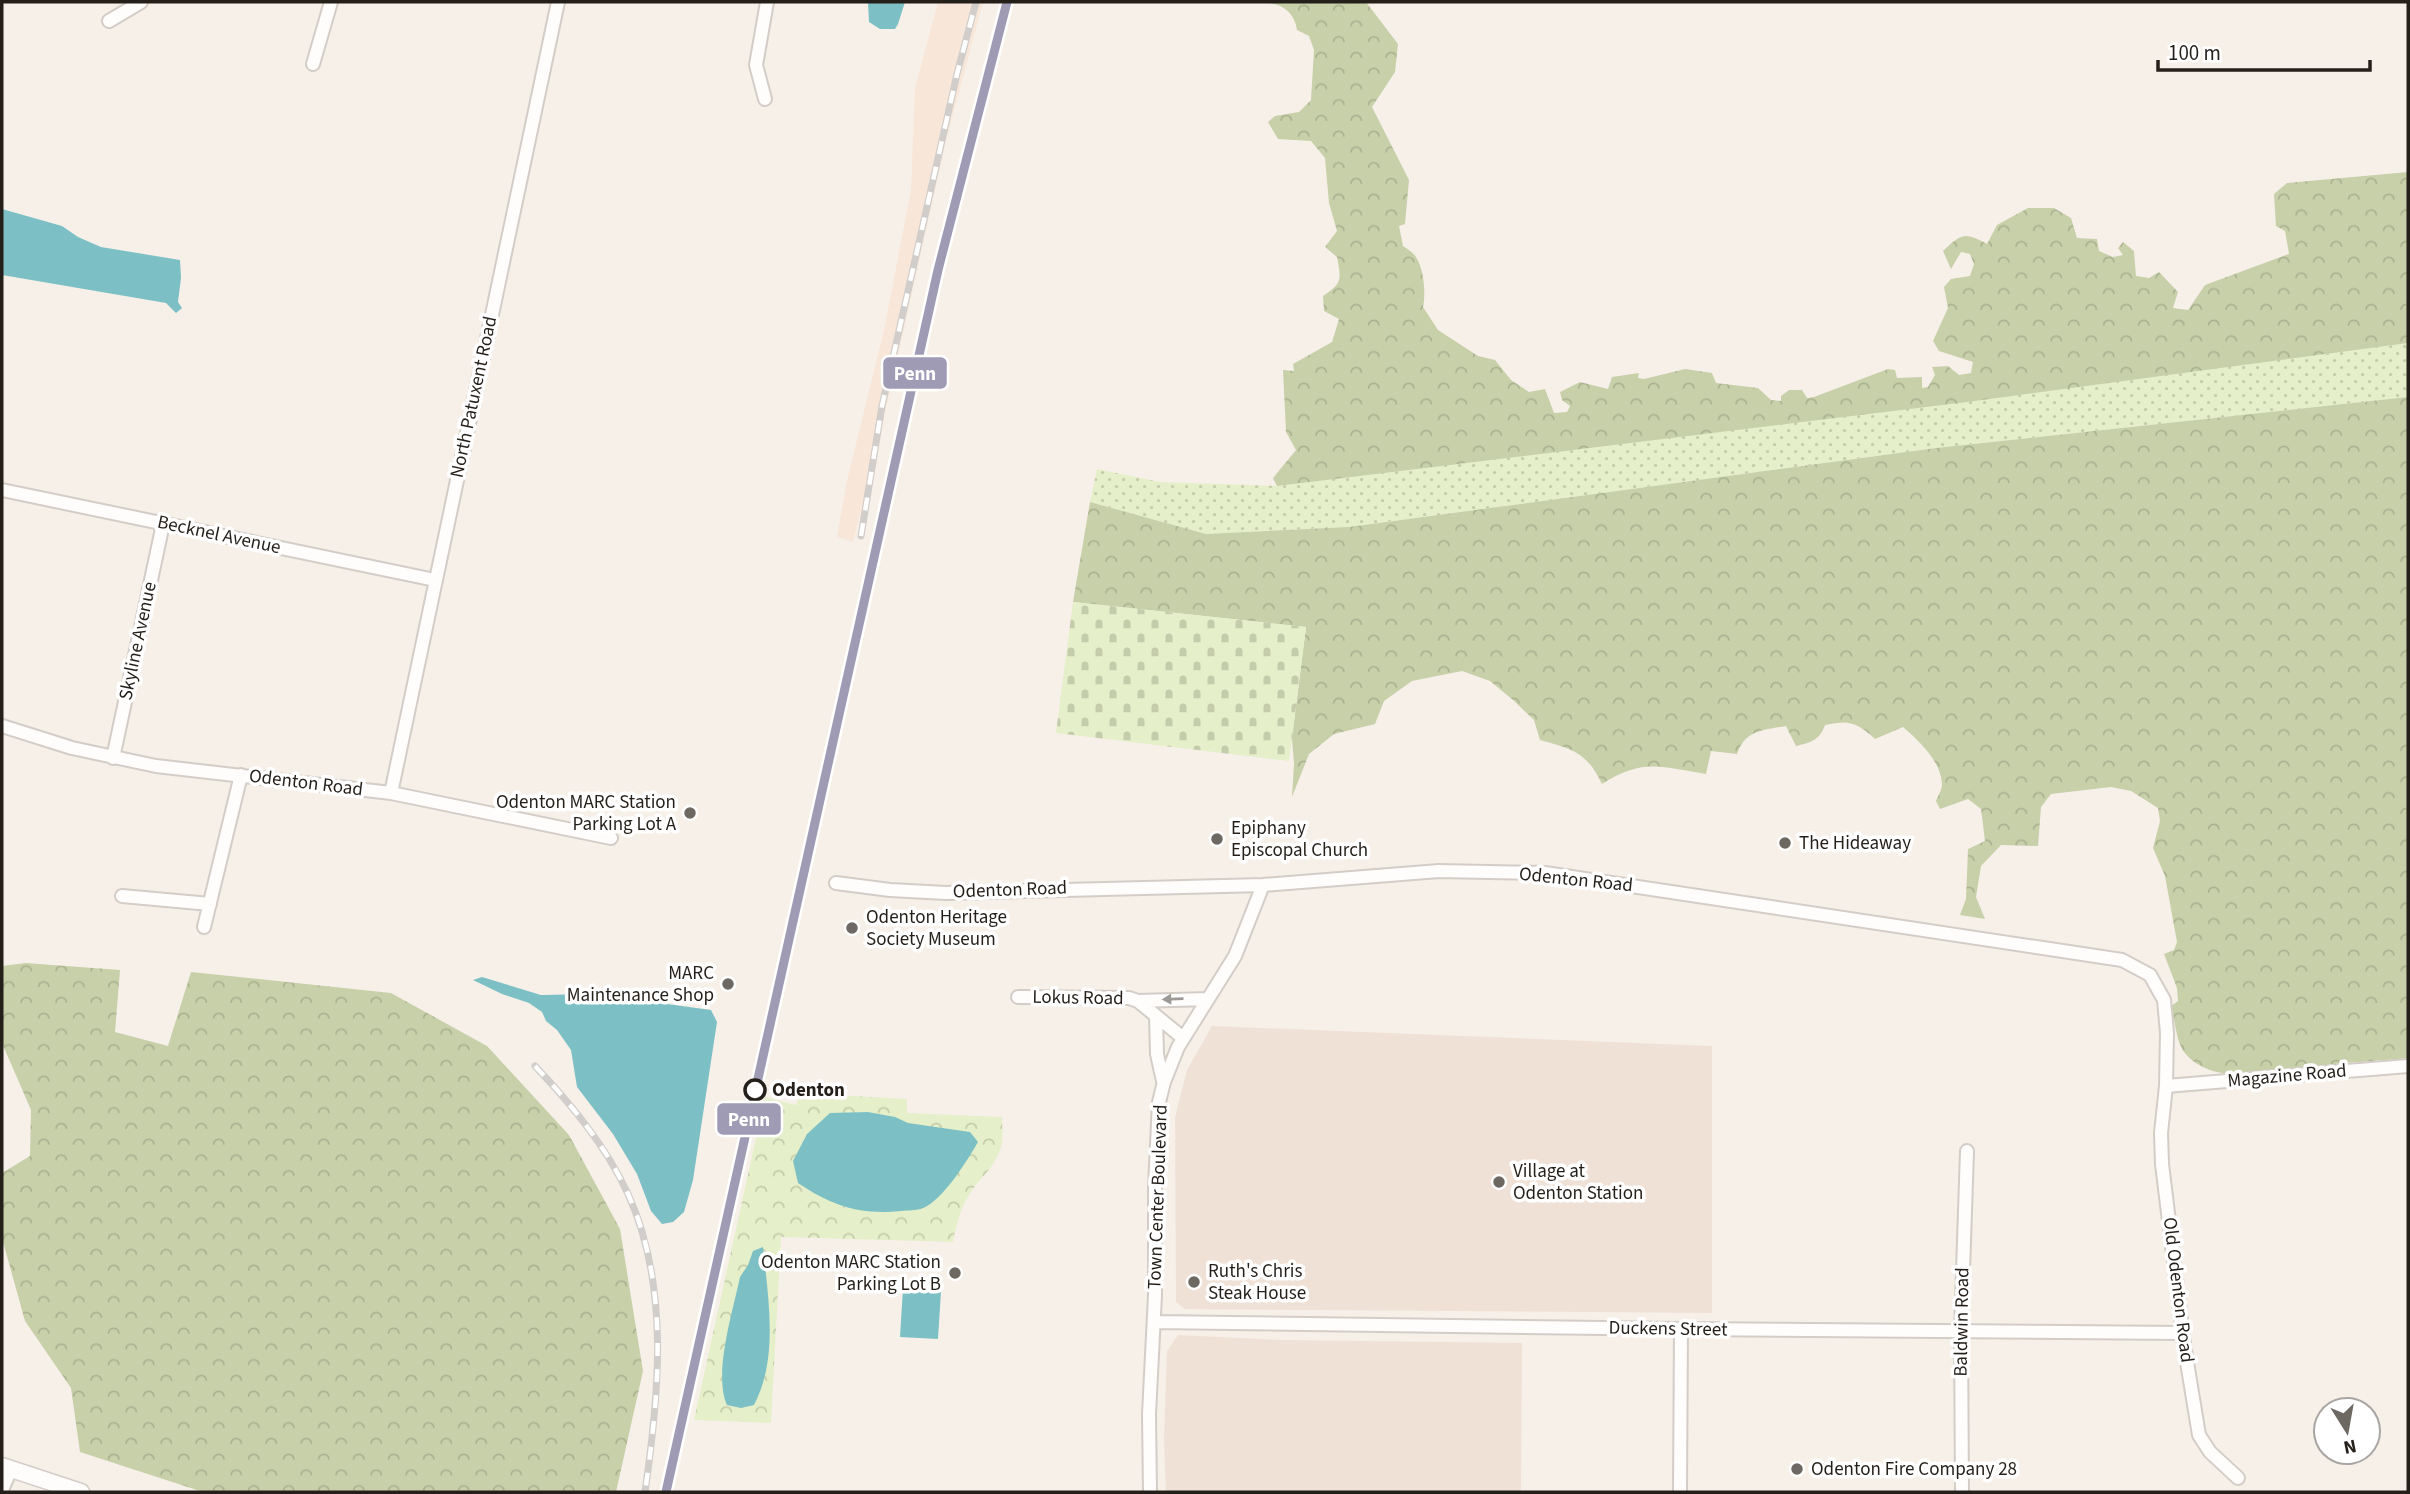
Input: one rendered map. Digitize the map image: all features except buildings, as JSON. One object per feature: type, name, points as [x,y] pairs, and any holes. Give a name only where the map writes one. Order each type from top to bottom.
[{"type":"main road","points":[[6,1468],[81,1492]]},
{"type":"street","points":[[110,21],[141,2]]},
{"type":"street","points":[[313,64],[331,2]]},
{"type":"street","name":"North Patuxent Road","points":[[391,793],[558,2]]},
{"type":"street","points":[[765,99],[756,65],[767,2]]},
{"type":"street","name":"Becknel Avenue","points":[[2,490],[435,580]]},
{"type":"street","name":"Skyline Avenue","points":[[113,758],[163,524]]},
{"type":"street","name":"Odenton Road","points":[[2,726],[113,758],[156,766],[391,793],[611,838]]},
{"type":"street","points":[[204,928],[241,775]]},
{"type":"street","name":"Odenton Road","points":[[836,883],[946,893],[1263,885],[1439,871],[1545,873],[2122,960],[2150,975],[2164,1000],[2167,1033],[2166,1086]]},
{"type":"street","name":"Town Center Boulevard","points":[[1150,1492],[1149,1414],[1159,1102],[1164,1083],[1184,1038],[1235,956],[1263,885]]},
{"type":"street","points":[[122,896],[210,904]]},
{"type":"street","name":"Lokus Road","points":[[1018,997],[1114,997],[1138,1001],[1208,999]]},
{"type":"street","name":"Lokus Road","points":[[1138,1001],[1184,1038]]},
{"type":"street","points":[[1156,1016],[1157,1054],[1164,1083]]},
{"type":"street","name":"Magazine Road","points":[[2166,1086],[2408,1066]]},
{"type":"street","name":"Old Odenton Road","points":[[2166,1086],[2161,1133],[2162,1164],[2199,1435],[2210,1452],[2238,1478]]},
{"type":"street","name":"Baldwin Road","points":[[1962,1492],[1961,1331],[1967,1151]]},
{"type":"street","name":"Duckens Street","points":[[1154,1322],[2183,1333]]},
{"type":"street","points":[[1680,1492],[1681,1329]]},
{"type":"street","points":[[2,1490],[6,1468]]},
{"type":"shaded area","points":[[938,2],[983,2],[946,141],[879,440],[853,542],[837,537],[846,485],[885,325],[911,190],[915,88]]},
{"type":"shaded area","points":[[1212,1026],[1712,1046],[1712,1313],[1185,1309],[1176,1302],[1175,1117],[1187,1070]]},
{"type":"shaded area","points":[[1178,1335],[1281,1340],[1522,1343],[1521,1492],[1166,1492],[1164,1439],[1167,1351]]},
{"type":"green space","points":[[1366,2],[1398,44],[1395,72],[1372,107],[1409,180],[1405,224],[1399,226],[1403,246],[1415,255],[1421,268],[1423,307],[1438,330],[1478,356],[1495,360],[1511,380],[1529,392],[1545,389],[1554,413],[1567,412],[1570,406],[1562,400],[1560,392],[1580,382],[1608,389],[1612,377],[1639,373],[1638,378],[1644,379],[1685,369],[1712,373],[1716,383],[1758,388],[1771,400],[1781,401],[1781,396],[1789,390],[1802,390],[1807,398],[1814,397],[1888,369],[1895,370],[1897,378],[1922,377],[1922,388],[1928,387],[1935,375],[1932,367],[1948,366],[1959,375],[1971,373],[1973,362],[1939,351],[1933,341],[1948,308],[1944,287],[1951,279],[1970,276],[1974,264],[1970,254],[1961,252],[1951,269],[1943,251],[1959,238],[1968,236],[1987,244],[1997,225],[2028,208],[2054,208],[2071,218],[2077,238],[2097,239],[2099,251],[2113,257],[2123,255],[2118,248],[2123,242],[2134,251],[2136,276],[2149,278],[2159,272],[2178,292],[2173,308],[2188,310],[2205,285],[2289,254],[2285,231],[2276,226],[2274,194],[2287,183],[2408,172],[2408,343],[1967,402],[1277,486],[1273,478],[1296,450],[1286,432],[1283,370],[1294,371],[1293,364],[1332,342],[1339,319],[1324,311],[1323,296],[1334,288],[1340,276],[1337,257],[1325,247],[1337,231],[1329,203],[1325,158],[1311,141],[1278,139],[1268,122],[1275,116],[1299,112],[1311,100],[1314,50],[1309,36],[1297,30],[1290,13],[1281,6],[1264,3]]},
{"type":"green space","points":[[2408,343],[2408,397],[1936,448],[1349,527],[1206,534],[1090,502],[1097,469],[1160,482],[1277,486]]},
{"type":"green space","points":[[2408,397],[2408,1058],[2247,1075],[2212,1070],[2196,1063],[2184,1052],[2177,1036],[2171,1006],[2178,1001],[2177,988],[2164,954],[2174,950],[2177,942],[2165,876],[2153,848],[2160,821],[2158,808],[2131,791],[2111,787],[2051,794],[2041,807],[2038,846],[2001,845],[1981,866],[1976,897],[1985,919],[1960,915],[1966,899],[1968,849],[1985,841],[1981,809],[1968,799],[1940,809],[1936,801],[1942,784],[1938,767],[1922,745],[1903,727],[1875,739],[1852,724],[1833,723],[1825,725],[1814,740],[1796,746],[1786,726],[1770,729],[1750,736],[1740,746],[1737,754],[1711,751],[1706,774],[1664,767],[1641,768],[1630,770],[1602,784],[1590,765],[1577,753],[1540,740],[1534,720],[1490,681],[1462,671],[1412,681],[1384,701],[1375,724],[1334,734],[1309,754],[1292,797],[1292,738],[1306,627],[1073,602],[1090,502],[1206,534],[1349,527],[1936,448]]},
{"type":"green space","points":[[1073,602],[1306,627],[1289,761],[1056,733]]},
{"type":"green space","points":[[26,963],[120,970],[115,1032],[168,1046],[191,972],[391,993],[487,1046],[569,1135],[620,1229],[643,1371],[616,1492],[203,1492],[80,1452],[71,1388],[25,1321],[2,1238],[2,1173],[30,1156],[31,1110],[2,1043],[2,966]]},
{"type":"green space","points":[[801,1093],[907,1099],[907,1113],[1002,1117],[1001,1146],[993,1165],[967,1199],[953,1242],[781,1237],[771,1423],[694,1420],[765,1097],[796,1105]]},
{"type":"water","points":[[868,2],[905,2],[895,29],[880,29],[869,22]]},
{"type":"water","points":[[2,209],[62,226],[101,247],[180,260],[178,302],[182,308],[176,313],[166,303],[2,275]]},
{"type":"water","points":[[482,977],[541,995],[594,994],[711,1010],[717,1022],[693,1180],[684,1212],[673,1222],[662,1224],[651,1211],[637,1174],[613,1134],[577,1087],[571,1050],[557,1030],[546,1021],[542,1012],[529,1003],[473,980]]},
{"type":"water","points":[[868,1112],[895,1117],[908,1123],[970,1132],[978,1142],[946,1189],[931,1204],[918,1210],[859,1210],[823,1198],[798,1183],[793,1161],[807,1134],[830,1113]]},
{"type":"water","points":[[763,1247],[770,1327],[767,1368],[754,1405],[741,1408],[727,1405],[723,1392],[723,1360],[740,1277],[753,1251]]},
{"type":"water","points":[[903,1288],[941,1291],[938,1339],[900,1337]]},
{"type":"railway","points":[[861,536],[882,406],[957,74],[976,2]]},
{"type":"railway","points":[[535,1066],[598,1142],[628,1194],[641,1229],[656,1303],[657,1341],[654,1417],[645,1492]]},
{"type":"transit line","name":"Penn","points":[[666,1492],[938,270],[1007,2]]},
{"type":"place","name":"Odenton MARC Station Parking Lot A","points":[[690,813]]},
{"type":"place","name":"Epiphany Episcopal Church","points":[[1217,839]]},
{"type":"place","name":"The Hideaway","points":[[1785,843]]},
{"type":"place","name":"Odenton Heritage Society Museum","points":[[852,928]]},
{"type":"place","name":"MARC Maintenance Shop","points":[[728,984]]},
{"type":"place","name":"Odenton","points":[[755,1090]]},
{"type":"place","name":"Village at Odenton Station","points":[[1499,1182]]},
{"type":"place","name":"Odenton MARC Station Parking Lot B","points":[[955,1273]]},
{"type":"place","name":"Ruth's Chris Steak House","points":[[1194,1282]]},
{"type":"place","name":"Odenton Fire Company 28","points":[[1797,1469]]}]
